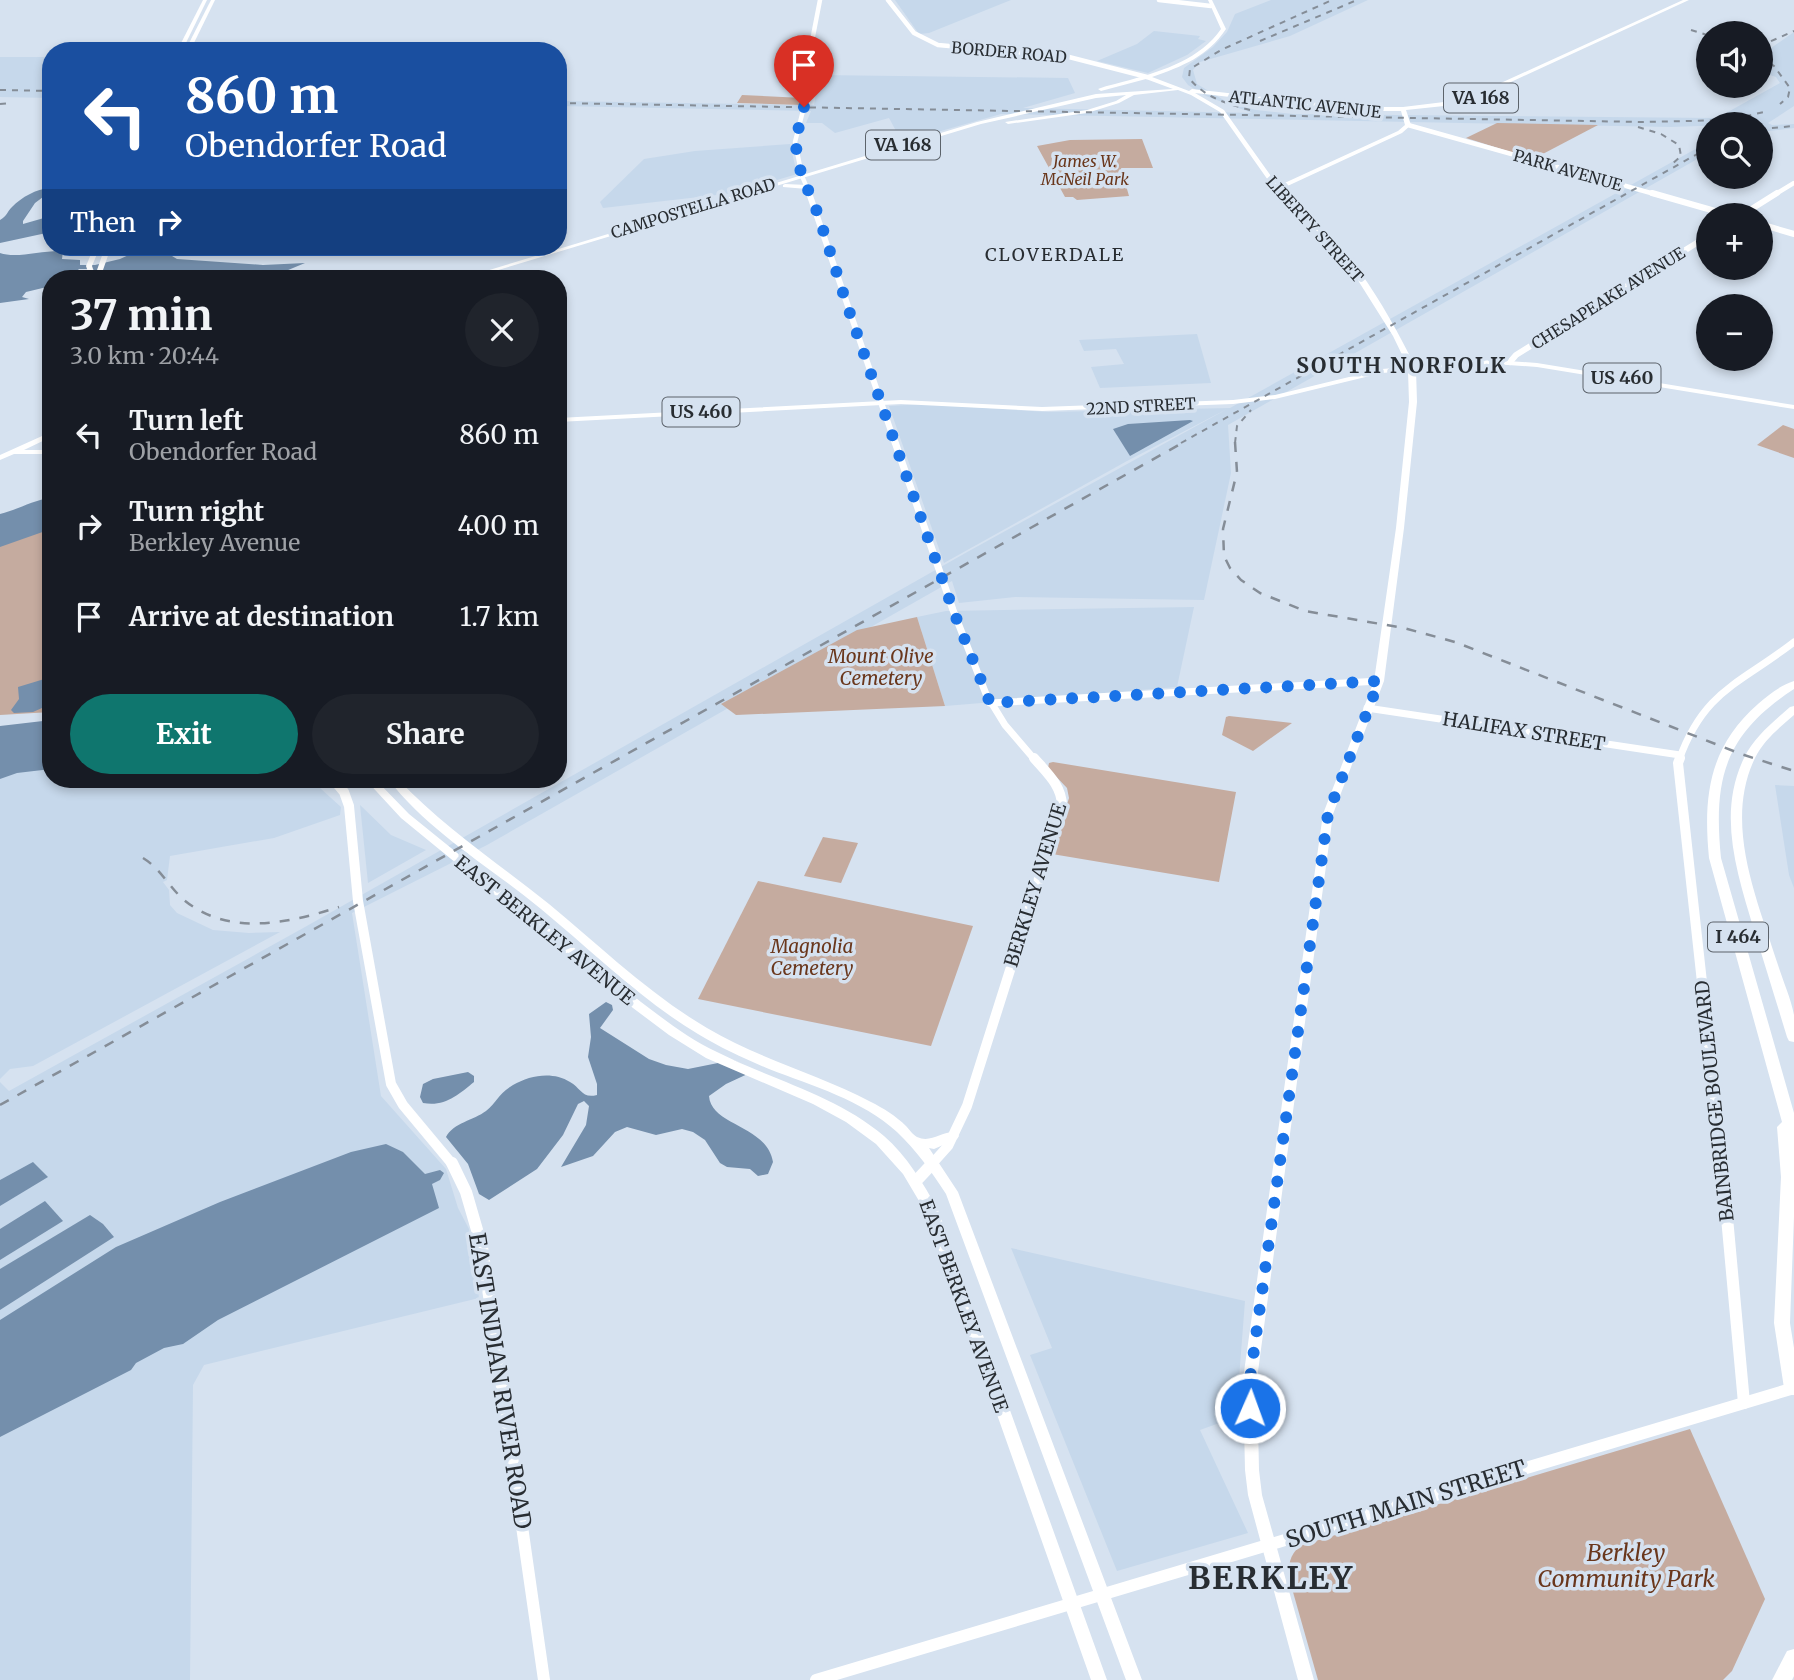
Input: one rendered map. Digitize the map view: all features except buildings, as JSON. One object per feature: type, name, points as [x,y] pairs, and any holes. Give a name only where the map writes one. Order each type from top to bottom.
[{"type":"highway","name":"I 464","points":[[1794,684],[1777,694],[1744,723],[1718,769],[1710,813],[1715,858],[1794,1139]]},
{"type":"highway","name":"I 464","points":[[1793,1031],[1740,865],[1734,829],[1738,786],[1744,767],[1770,729],[1794,709]]},
{"type":"highway","points":[[1778,1081],[1788,1177],[1782,1323],[1793,1388]]},
{"type":"highway","points":[[1782,1680],[1794,1658]]},
{"type":"main road","points":[[184,42],[205,0]]},
{"type":"main road","points":[[192,42],[213,0]]},
{"type":"main road","name":"ATLANTIC AVENUE","points":[[1404,110],[1473,97],[1687,0]]},
{"type":"main road","name":"ATLANTIC AVENUE","points":[[1042,107],[1120,94],[1177,92],[1225,94],[1331,107],[1404,110],[1454,105],[1490,95],[1697,0]]},
{"type":"main road","points":[[1042,107],[1147,77],[1197,57],[1220,36],[1223,24],[1211,3]]},
{"type":"main road","points":[[979,127],[1090,108],[1130,96],[1147,77]]},
{"type":"main road","name":"LIBERTY STREET","points":[[1147,77],[1186,91],[1218,108],[1277,189],[1329,240],[1357,273],[1390,324],[1412,368],[1413,402],[1400,528],[1379,681],[1328,814],[1250,1379],[1252,1470],[1261,1521],[1306,1680]]},
{"type":"main road","name":"ATLANTIC AVENUE","points":[[979,127],[1120,94]]},
{"type":"main road","name":"VA 168","points":[[802,175],[1042,107]]},
{"type":"main road","points":[[1277,189],[1396,135],[1408,125],[1404,110]]},
{"type":"main road","name":"CAMPOSTELLA ROAD","points":[[567,247],[802,175],[979,127]]},
{"type":"main road","name":"CAMPOSTELLA ROAD","points":[[567,253],[785,186],[802,175]]},
{"type":"main road","points":[[785,186],[807,187]]},
{"type":"main road","name":"CAMPOSTELLA ROAD","points":[[492,270],[538,256]]},
{"type":"main road","name":"CAMPOSTELLA ROAD","points":[[513,270],[558,256]]},
{"type":"main road","name":"US 460","points":[[1412,368],[1510,362],[1794,407]]},
{"type":"main road","name":"22ND STREET","points":[[883,403],[1042,409],[1262,399],[1365,373],[1412,368]]},
{"type":"main road","name":"US 460","points":[[567,420],[883,403]]},
{"type":"main road","points":[[1,453],[42,432]]},
{"type":"main road","points":[[17,450],[42,438]]},
{"type":"main road","points":[[1,453],[42,447]]},
{"type":"main road","points":[[17,450],[42,451]]},
{"type":"main road","name":"EAST BERKLEY AVENUE","points":[[378,788],[422,830],[669,1030],[710,1056],[826,1104],[861,1124],[898,1156],[916,1181],[931,1210],[1099,1680]]},
{"type":"main road","name":"EAST BERKLEY AVENUE","points":[[402,788],[438,822],[693,1025],[742,1052],[847,1093],[880,1111],[917,1142],[935,1163],[952,1192],[968,1233],[1134,1680]]},
{"type":"main road","points":[[917,1142],[934,1144],[953,1136]]},
{"type":"street","name":"BERKLEY AVENUE","points":[[820,0],[807,66],[808,92],[795,142],[802,175],[953,610],[990,703],[1058,785],[1063,802],[967,1106],[953,1136],[935,1163],[916,1181]]},
{"type":"street","name":"BORDER ROAD","points":[[888,0],[912,32],[938,45],[972,50],[1057,55],[1147,77]]},
{"type":"street","points":[[1158,0],[1211,3]]},
{"type":"street","points":[[1169,0],[1211,3]]},
{"type":"street","name":"PARK AVENUE","points":[[1408,125],[1696,206]]},
{"type":"street","points":[[1762,203],[1794,183]]},
{"type":"street","points":[[1773,228],[1794,234]]},
{"type":"street","name":"CHESAPEAKE AVENUE","points":[[1510,362],[1516,355],[1696,243]]},
{"type":"street","name":"BAINBRIDGE BOULEVARD","points":[[1744,1403],[1745,1387],[1719,1132],[1680,782],[1680,755],[1697,717],[1712,698],[1769,662],[1794,642]]},
{"type":"street","points":[[990,703],[1379,681]]},
{"type":"street","name":"HALIFAX STREET","points":[[1367,708],[1680,755]]},
{"type":"street","name":"EAST INDIAN RIVER ROAD","points":[[341,788],[349,806],[358,901],[391,1084],[401,1104],[442,1149],[458,1172],[482,1247],[544,1680]]},
{"type":"street","name":"SOUTH MAIN STREET","points":[[816,1680],[1793,1388]]},
{"type":"shaded area","points":[[895,0],[1011,0],[929,33],[919,34]]},
{"type":"shaded area","points":[[1271,0],[1368,0],[1290,36],[1200,62],[1193,70],[1197,84],[1227,102],[1256,110],[1293,114],[1696,118],[1696,126],[1001,114],[902,142],[889,118],[835,133],[822,123],[806,123],[811,111],[567,106],[567,101],[814,105],[819,75],[1068,78],[1075,93],[1023,108],[1252,113],[1206,96],[1188,85],[1182,77],[1184,68],[1213,47],[1227,32],[1235,14]]},
{"type":"shaded area","points":[[1154,31],[1200,36],[1198,39],[1206,41],[1187,55],[1148,73],[1097,61],[1137,44]]},
{"type":"shaded area","points":[[1794,32],[1794,106],[1773,120],[1773,112],[1728,112],[1753,98],[1773,98],[1773,87],[1780,83],[1773,76],[1773,47]]},
{"type":"shaded area","points":[[0,57],[42,57],[42,98],[0,97]]},
{"type":"shaded area","points":[[1794,124],[1794,128],[1773,131],[1773,125]]},
{"type":"shaded area","points":[[790,144],[797,174],[734,193],[603,208],[600,202],[644,159],[695,151]]},
{"type":"shaded area","points":[[1696,149],[1696,160],[1228,425],[1231,473],[1204,600],[1015,597],[959,603],[952,581],[487,845],[352,913],[381,1096],[446,1169],[458,1208],[469,1229],[479,1298],[204,1365],[193,1385],[190,1680],[0,1680],[0,1082],[9,1091],[550,788],[567,788],[567,779],[969,551]]},
{"type":"shaded area","points":[[40,190],[42,198],[35,203],[23,224],[42,219],[42,234],[0,243],[0,220],[25,197]]},
{"type":"shaded area","points":[[42,252],[42,256],[62,256],[62,259],[80,260],[80,265],[95,265],[126,256],[172,256],[177,259],[263,265],[305,263],[288,270],[42,270],[42,288],[26,292],[22,297],[29,299],[0,303],[0,253],[14,255]]},
{"type":"shaded area","points":[[1197,334],[1211,383],[1100,388],[1091,367],[1124,364],[1116,349],[1084,351],[1079,340]]},
{"type":"shaded area","points":[[924,404],[1048,412],[1229,408],[1127,461],[944,563],[889,406]]},
{"type":"shaded area","points":[[1193,421],[1130,456],[1113,429],[1128,424]]},
{"type":"shaded area","points":[[42,500],[42,532],[0,547],[0,514]]},
{"type":"shaded area","points":[[1194,607],[1177,687],[945,706],[917,617],[946,611]]},
{"type":"shaded area","points":[[42,680],[42,708],[33,712],[14,713],[11,710],[19,699],[18,687]]},
{"type":"shaded area","points":[[42,721],[42,770],[17,773],[0,779],[0,726]]},
{"type":"shaded area","points":[[0,765],[42,765],[42,788],[320,788],[341,807],[340,815],[274,838],[170,856],[167,880],[163,882],[169,890],[170,905],[177,913],[213,930],[280,932],[33,1066],[10,1069],[0,1079]]},
{"type":"shaded area","points":[[1775,785],[1794,786],[1794,888],[1789,875]]},
{"type":"shaded area","points":[[360,805],[391,835],[426,850],[368,883]]},
{"type":"shaded area","points":[[606,1002],[612,1005],[613,1010],[600,1028],[649,1059],[688,1069],[733,1060],[754,1071],[726,1084],[709,1096],[712,1106],[719,1114],[761,1140],[769,1150],[773,1162],[768,1174],[758,1176],[750,1169],[727,1167],[720,1163],[705,1140],[693,1132],[682,1129],[656,1135],[627,1127],[615,1132],[593,1156],[561,1167],[586,1125],[589,1106],[584,1101],[578,1104],[563,1135],[537,1169],[489,1200],[479,1194],[468,1164],[446,1137],[449,1132],[486,1111],[508,1088],[527,1079],[556,1076],[570,1082],[588,1096],[597,1095],[597,1084],[588,1057],[591,1037],[589,1014]]},
{"type":"shaded area","points":[[468,1072],[474,1076],[474,1082],[457,1095],[445,1102],[423,1103],[420,1097],[423,1084],[433,1079]]},
{"type":"shaded area","points":[[386,1144],[403,1152],[425,1174],[440,1170],[444,1173],[440,1180],[432,1184],[439,1208],[218,1320],[183,1344],[164,1348],[136,1363],[131,1370],[0,1437],[0,1320],[116,1247],[220,1202],[351,1152]]},
{"type":"shaded area","points":[[33,1162],[48,1177],[0,1206],[0,1180]]},
{"type":"shaded area","points":[[45,1201],[63,1221],[0,1260],[0,1229]]},
{"type":"shaded area","points":[[90,1215],[103,1224],[114,1237],[0,1310],[0,1269]]},
{"type":"shaded area","points":[[1011,1248],[1245,1301],[1236,1417],[1200,1430],[1248,1533],[1117,1571],[1030,1355],[1052,1348]]},
{"type":"green space","points":[[742,95],[803,98],[802,105],[737,103]]},
{"type":"green space","points":[[1497,123],[1598,125],[1537,157],[1527,157],[1466,138]]},
{"type":"green space","name":"James W. McNeil Park","points":[[1142,139],[1153,168],[1121,168],[1129,196],[1077,200],[1065,197],[1037,146],[1070,140]]},
{"type":"green space","points":[[1783,425],[1794,429],[1794,458],[1757,445]]},
{"type":"green space","points":[[42,528],[42,713],[0,715],[0,544]]},
{"type":"green space","name":"Mount Olive Cemetery","points":[[917,617],[945,706],[736,715],[721,704],[857,630]]},
{"type":"green space","points":[[1226,717],[1292,723],[1253,751],[1222,735]]},
{"type":"green space","points":[[1049,763],[1236,792],[1219,882],[1052,854],[1069,798],[1067,788],[1048,768]]},
{"type":"green space","points":[[823,837],[858,843],[841,883],[804,876]]},
{"type":"green space","name":"Magnolia Cemetery","points":[[758,881],[973,926],[931,1046],[698,999]]},
{"type":"green space","name":"Berkley Community Park","points":[[1690,1429],[1765,1599],[1732,1671],[1723,1680],[1318,1680],[1289,1578],[1291,1559],[1302,1545]]},
{"type":"railway","points":[[1250,110],[1209,95],[1189,78],[1190,69],[1221,50],[1332,0]]},
{"type":"railway","points":[[1260,41],[1357,0]]},
{"type":"railway","points":[[1691,30],[1696,32]]},
{"type":"railway","points":[[1773,40],[1794,31]]},
{"type":"railway","points":[[1773,65],[1790,88],[1788,97],[1780,104]]},
{"type":"railway","points":[[0,90],[42,91]]},
{"type":"railway","points":[[0,104],[11,103]]},
{"type":"railway","points":[[567,103],[1643,122],[1730,120],[1768,111]]},
{"type":"railway","points":[[1773,128],[1794,126]]},
{"type":"railway","points":[[1638,127],[1661,134],[1679,145],[1681,156],[1671,165]]},
{"type":"railway","points":[[1181,443],[1696,155]]},
{"type":"railway","points":[[1235,443],[1237,426],[1251,410]]},
{"type":"railway","points":[[567,787],[1184,442]]},
{"type":"railway","points":[[1235,443],[1237,472],[1223,529],[1224,556],[1241,580],[1260,593],[1305,611],[1404,628],[1455,642],[1741,754],[1794,771]]},
{"type":"railway","points":[[0,1105],[566,788]]},
{"type":"railway","points":[[143,858],[155,867],[184,900],[202,912],[220,919],[240,923],[280,922],[339,907]]},
{"type":"district","name":"CLOVERDALE","points":[[1055,255]]},
{"type":"district","name":"SOUTH NORFOLK","points":[[1402,366]]},
{"type":"district","name":"BERKLEY","points":[[1271,1578]]},
{"type":"route","points":[[804,107],[795,142],[801,173],[818,214],[953,610],[990,703],[1379,681],[1328,814],[1250,1379],[1250,1408]]}]
